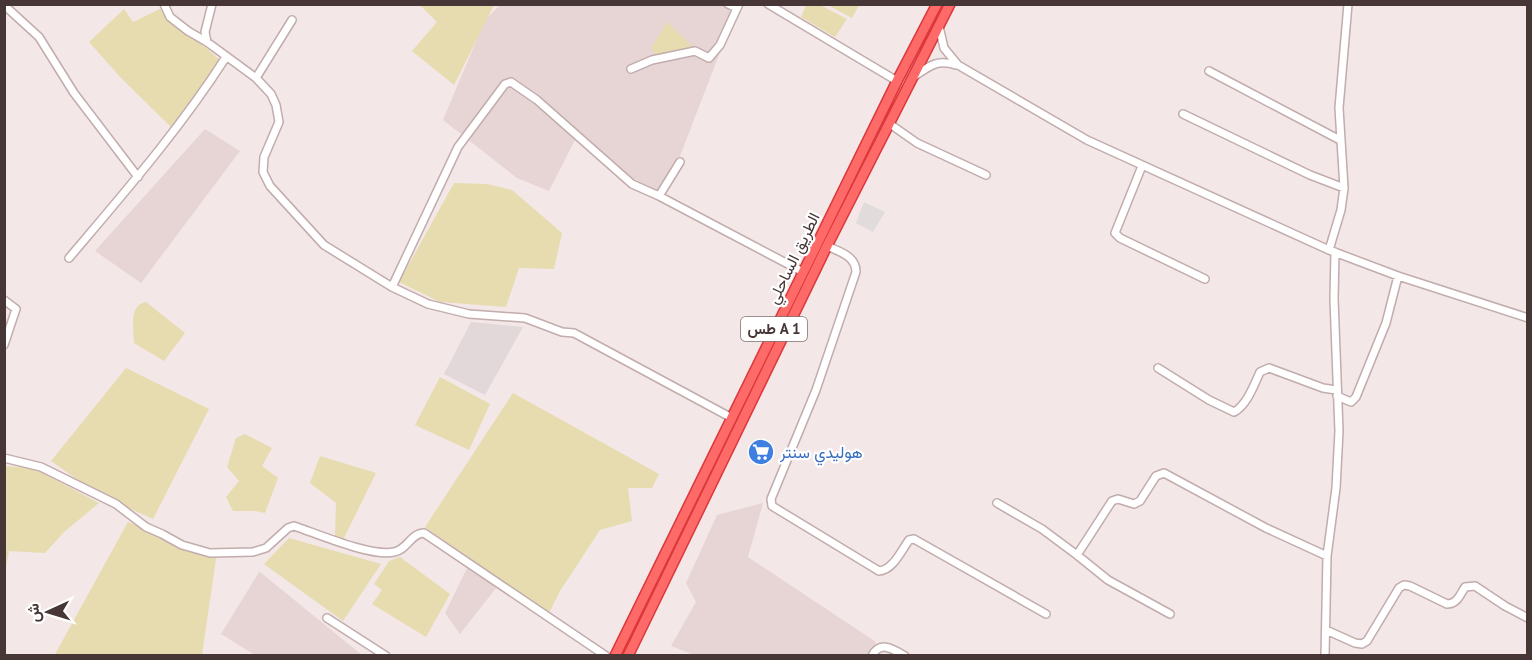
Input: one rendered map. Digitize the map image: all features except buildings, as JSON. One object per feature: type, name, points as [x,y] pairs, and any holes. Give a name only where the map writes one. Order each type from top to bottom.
[{"type":"highway","name":"الطريق الساحلي","points":[[615,656],[730,417],[937,4]]},
{"type":"highway","name":"الطريق الساحلي","points":[[628,656],[827,246],[950,4]]},
{"type":"street","points":[[164,4],[170,17],[188,32],[207,42],[256,78],[271,94],[279,116],[277,129],[262,165],[263,172],[270,186],[324,245],[392,287],[428,304],[469,315],[525,318],[562,332],[573,333],[730,417]]},
{"type":"street","points":[[207,42],[205,33],[212,4]]},
{"type":"street","points":[[631,69],[652,60],[695,51],[709,58],[720,45],[738,6],[728,4]]},
{"type":"street","points":[[768,4],[897,81]]},
{"type":"street","points":[[1325,656],[1327,556],[1339,457],[1332,251],[1344,188],[1340,140],[1340,100],[1348,4]]},
{"type":"street","points":[[4,5],[39,37],[74,93],[138,177]]},
{"type":"street","points":[[256,78],[292,20]]},
{"type":"street","points":[[939,24],[944,48],[958,65]]},
{"type":"street","points":[[69,258],[138,177],[199,100],[226,57]]},
{"type":"street","points":[[913,78],[934,62],[958,65],[1087,140],[1332,251],[1398,276],[1527,318]]},
{"type":"street","points":[[1209,71],[1340,140]]},
{"type":"street","points":[[392,287],[458,147],[508,82],[537,100],[632,184],[803,272]]},
{"type":"street","points":[[1183,114],[1310,175],[1344,188]]},
{"type":"street","points":[[890,124],[917,143],[986,175]]},
{"type":"street","points":[[659,196],[680,162]]},
{"type":"street","points":[[1142,166],[1115,233],[1120,238],[1205,279]]},
{"type":"street","points":[[827,246],[852,258],[856,265],[856,272],[816,390],[771,499],[772,506],[879,571],[885,571],[890,567],[909,540],[914,539],[1046,614]]},
{"type":"street","points":[[1158,368],[1209,400],[1234,412],[1238,411],[1248,397],[1260,372],[1269,368],[1336,393],[1351,402],[1356,398],[1386,323],[1398,276]]},
{"type":"street","points":[[4,300],[16,309],[4,345]]},
{"type":"street","points":[[4,458],[41,467],[116,504],[146,527],[182,545],[210,552],[253,552],[266,548],[288,528],[294,526],[379,553],[402,550],[416,535],[424,533],[606,656]]},
{"type":"street","points":[[1077,555],[1112,501],[1118,499],[1134,504],[1140,501],[1156,476],[1164,473],[1266,528],[1327,556]]},
{"type":"street","points":[[997,502],[1042,529],[1108,580],[1170,614]]},
{"type":"street","points":[[1326,630],[1362,644],[1367,641],[1399,588],[1404,585],[1447,604],[1456,601],[1466,587],[1475,586],[1525,617],[1527,608]]},
{"type":"street","points":[[327,618],[386,656]]},
{"type":"street","points":[[872,656],[874,651],[881,646],[905,656]]},
{"type":"shaded area","points":[[728,4],[737,8],[665,195],[617,170],[577,136],[549,191],[517,178],[443,120],[485,20],[500,5]]},
{"type":"shaded area","points":[[859,4],[852,18],[828,5]]},
{"type":"shaded area","points":[[420,5],[494,5],[454,85],[412,51],[437,22]]},
{"type":"shaded area","points":[[806,5],[820,5],[847,19],[835,37],[801,17]]},
{"type":"shaded area","points":[[124,9],[133,22],[160,9],[220,60],[172,128],[122,79],[89,42]]},
{"type":"shaded area","points":[[667,22],[693,47],[656,55],[651,48]]},
{"type":"shaded area","points":[[205,129],[240,151],[141,283],[95,251]]},
{"type":"shaded area","points":[[454,183],[487,184],[512,190],[562,233],[554,269],[519,268],[506,307],[440,302],[399,282]]},
{"type":"shaded area","points":[[864,202],[885,212],[873,232],[856,223]]},
{"type":"shaded area","points":[[146,302],[185,333],[164,361],[134,343],[134,313],[140,304]]},
{"type":"shaded area","points":[[471,322],[523,327],[485,395],[444,374]]},
{"type":"shaded area","points":[[126,368],[209,409],[153,519],[98,494],[51,461]]},
{"type":"shaded area","points":[[440,377],[490,404],[469,450],[415,425]]},
{"type":"shaded area","points":[[513,393],[659,474],[652,488],[628,488],[632,521],[600,530],[560,591],[548,615],[425,527]]},
{"type":"shaded area","points":[[245,434],[272,448],[262,466],[278,478],[265,513],[233,511],[226,497],[239,481],[227,467],[236,438]]},
{"type":"shaded area","points":[[320,456],[376,473],[342,542],[335,536],[336,503],[310,483]]},
{"type":"shaded area","points":[[5,466],[33,468],[99,503],[64,532],[45,553],[9,551],[5,572]]},
{"type":"shaded area","points":[[763,503],[748,557],[876,642],[868,655],[694,655],[671,646],[696,602],[686,583],[717,515]]},
{"type":"shaded area","points":[[128,522],[217,552],[202,655],[54,656]]},
{"type":"shaded area","points":[[289,538],[381,564],[343,621],[264,564]]},
{"type":"shaded area","points":[[400,557],[450,594],[426,637],[372,604],[382,590],[374,584],[389,561]]},
{"type":"shaded area","points":[[468,566],[496,588],[460,634],[445,613]]},
{"type":"shaded area","points":[[259,572],[362,655],[255,655],[221,634]]},
{"type":"place","name":"هوليدي سنتر","points":[[761,452]]}]
